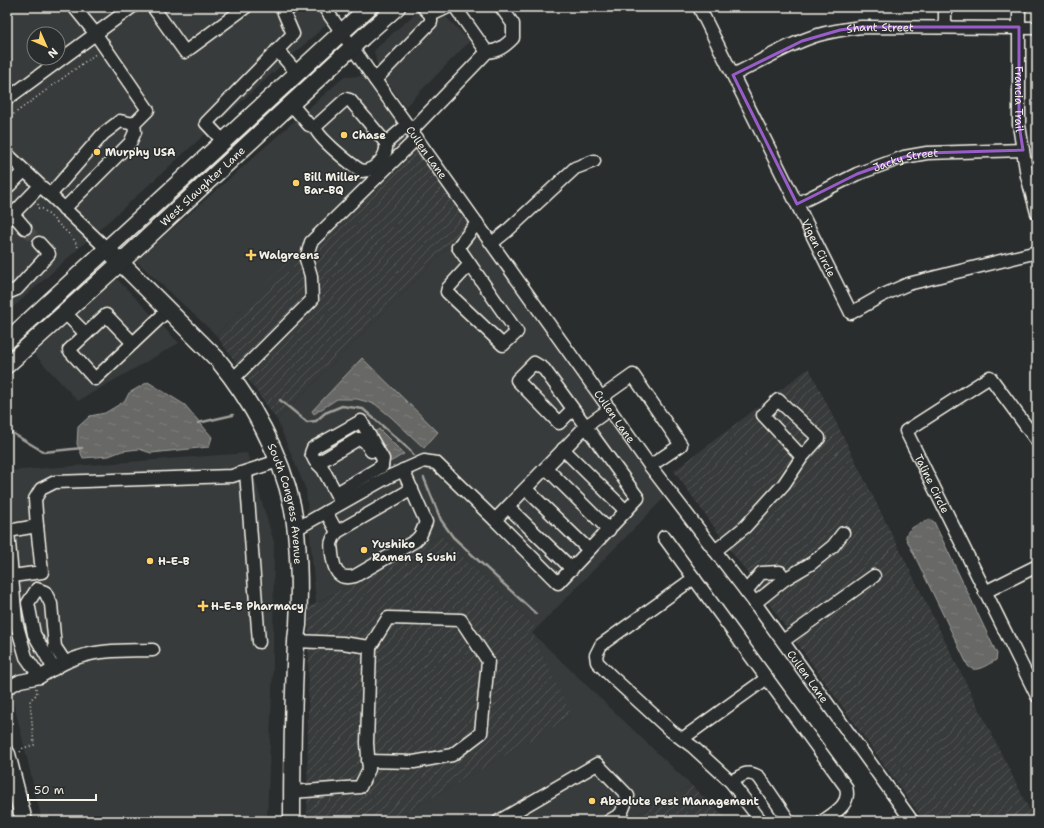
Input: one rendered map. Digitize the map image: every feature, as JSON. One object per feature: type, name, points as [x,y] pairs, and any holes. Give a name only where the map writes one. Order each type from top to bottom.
[{"type":"main road","name":"West Slaughter Lane","points":[[7,340],[369,7]]},
{"type":"main road","name":"West Slaughter Lane","points":[[7,365],[121,262],[397,7]]},
{"type":"main road","name":"South Congress Avenue","points":[[106,248],[206,347],[233,379],[266,434],[278,461],[291,502],[296,529],[298,575],[298,625],[296,641],[292,821]]},
{"type":"main road","points":[[13,754],[24,821]]},
{"type":"street","points":[[74,7],[95,34],[148,110],[134,124]]},
{"type":"street","points":[[7,99],[132,7]]},
{"type":"street","points":[[153,7],[185,52],[246,7]]},
{"type":"street","points":[[223,141],[206,123],[293,34],[284,13],[291,7]]},
{"type":"street","name":"Cullen Lane","points":[[324,7],[650,466],[755,603],[912,821]]},
{"type":"street","points":[[375,80],[430,22],[427,11],[448,7]]},
{"type":"street","points":[[454,7],[487,52]]},
{"type":"street","points":[[233,379],[312,300],[311,276],[306,259],[311,242],[412,131],[487,52],[496,51],[506,45],[513,38],[513,24],[501,7]]},
{"type":"street","name":"Vigen Circle","points":[[699,7],[851,313],[881,296],[908,284],[1037,252]]},
{"type":"street","points":[[945,7],[945,27]]},
{"type":"street","name":"Francia Trail","points":[[1019,7],[1019,125],[1027,176],[1037,213]]},
{"type":"street","name":"Shant Street","points":[[733,75],[802,41],[840,30],[861,27],[1037,28]]},
{"type":"street","points":[[277,50],[297,73]]},
{"type":"street","points":[[346,99],[350,100],[386,143],[386,154],[369,170],[362,171],[335,150],[316,132],[315,127],[346,99]]},
{"type":"street","points":[[291,104],[309,125],[315,127]]},
{"type":"street","points":[[50,195],[103,134],[120,121],[134,124]]},
{"type":"street","points":[[64,209],[130,143],[136,132],[134,124]]},
{"type":"street","points":[[386,143],[412,131]]},
{"type":"street","name":"Jacky Street","points":[[796,204],[857,174],[904,157],[927,153],[1023,150]]},
{"type":"street","points":[[7,154],[106,248]]},
{"type":"street","points":[[492,243],[575,168],[594,161]]},
{"type":"street","points":[[8,186],[24,171]]},
{"type":"street","points":[[63,180],[78,195]]},
{"type":"street","points":[[25,228],[10,217],[40,186]]},
{"type":"street","points":[[470,264],[448,288],[447,292],[503,345],[517,332],[470,264],[458,247],[477,223]]},
{"type":"street","points":[[7,293],[17,289],[49,254],[39,243]]},
{"type":"street","points":[[133,343],[106,315],[69,350],[95,380],[168,310]]},
{"type":"street","points":[[65,313],[86,334]]},
{"type":"street","points":[[339,498],[363,491],[388,477],[424,461],[436,463],[558,583],[638,498],[544,369],[534,362],[517,380],[559,423],[573,409]]},
{"type":"street","points":[[602,397],[633,375],[681,445],[650,466]]},
{"type":"street","name":"Taline Circle","points":[[1036,692],[906,431],[990,377],[1037,440]]},
{"type":"street","points":[[715,551],[745,527],[784,484],[802,457],[819,438],[778,400],[763,416],[802,457]]},
{"type":"street","points":[[495,520],[586,426],[610,409]]},
{"type":"street","points":[[339,498],[323,469],[311,453],[313,448],[361,421],[383,459],[382,466]]},
{"type":"street","points":[[318,463],[358,439],[361,439],[364,440],[388,477]]},
{"type":"street","points":[[563,449],[626,511]]},
{"type":"street","points":[[12,576],[42,572],[35,499],[41,489],[55,482],[232,476],[278,461]]},
{"type":"street","points":[[296,529],[326,512],[350,485],[382,466]]},
{"type":"street","points":[[546,468],[609,530]]},
{"type":"street","points":[[403,470],[412,489],[426,522],[420,536],[415,541],[355,576],[342,576],[336,572],[333,565],[331,542],[337,532],[412,489]]},
{"type":"street","points":[[246,472],[259,642]]},
{"type":"street","points":[[350,485],[363,491]]},
{"type":"street","points":[[526,489],[589,550]]},
{"type":"street","points":[[508,507],[572,569]]},
{"type":"street","points":[[326,512],[337,532]]},
{"type":"street","points":[[37,526],[8,531],[16,622],[26,657],[37,682]]},
{"type":"street","points":[[755,603],[785,579],[812,563],[833,546],[843,533]]},
{"type":"street","points":[[664,537],[846,787],[848,792],[847,800],[823,821]]},
{"type":"street","points":[[985,592],[1037,566]]},
{"type":"street","points":[[746,591],[761,573],[780,572],[785,579]]},
{"type":"street","points":[[783,642],[874,576]]},
{"type":"street","points":[[694,578],[601,645],[596,655],[597,662],[671,732],[699,752],[731,782],[760,821]]},
{"type":"street","points":[[37,589],[45,592],[51,604],[55,647],[59,665],[34,634],[28,603],[37,589]]},
{"type":"street","points":[[292,792],[360,787],[369,770],[368,761],[367,742],[370,647],[388,618],[461,620],[488,661],[481,733],[452,755],[414,762],[368,761]]},
{"type":"street","points":[[296,641],[342,643],[370,647]]},
{"type":"street","points":[[7,676],[20,681],[37,682],[59,665],[80,656],[102,652],[153,650]]},
{"type":"street","points":[[682,739],[768,678]]},
{"type":"street","points":[[7,688],[20,681]]},
{"type":"street","points":[[499,821],[597,764],[628,796],[621,814],[610,821]]},
{"type":"street","points":[[731,782],[745,773],[753,774],[759,777],[789,821]]},
{"type":"path","points":[[7,119],[100,50]]},
{"type":"path","points":[[38,204],[38,208],[43,209],[73,238],[78,249]]},
{"type":"path","points":[[7,662],[7,676]]},
{"type":"path","points":[[13,754],[23,748],[34,745],[30,700],[37,694],[37,682]]},
{"type":"highlighted area","points":[[861,27],[1019,27],[1019,125],[1023,150],[927,153],[904,157],[857,174],[797,204],[733,75],[802,41],[840,30]]},
{"type":"shaded area","points":[[7,7],[346,7],[7,313]]},
{"type":"shaded area","points":[[423,7],[436,7],[470,41],[405,107],[378,69],[374,51]]},
{"type":"shaded area","points":[[363,76],[411,137],[216,335],[136,261],[344,77]]},
{"type":"shaded area","points":[[411,137],[472,223],[277,420],[216,335]]},
{"type":"shaded area","points":[[472,223],[602,411],[665,497],[537,628],[441,535],[316,603],[306,490],[277,420]]},
{"type":"shaded area","points":[[116,278],[179,343],[78,401],[34,354]]},
{"type":"shaded area","points":[[809,368],[1035,821],[924,821],[674,471]]},
{"type":"shaded area","points":[[247,453],[274,542],[273,666],[267,821],[42,821],[7,675],[7,471]]},
{"type":"shaded area","points":[[441,535],[537,628],[532,633],[572,716],[392,821],[307,821],[309,607]]},
{"type":"shaded area","points":[[532,633],[691,785],[626,821],[392,821],[571,716]]},
{"type":"shaded area","points":[[691,785],[729,821],[626,821]]},
{"type":"water","points":[[362,358],[438,432],[424,448],[375,404],[357,399],[337,399],[314,414],[312,411]]},
{"type":"water","points":[[148,382],[185,405],[212,437],[209,447],[151,453],[139,449],[122,451],[109,456],[83,458],[77,444],[78,427],[90,416],[105,413],[125,401],[129,393]]},
{"type":"water","points":[[379,429],[404,454],[390,462],[373,433]]},
{"type":"water","points":[[930,519],[934,522],[997,654],[996,660],[977,669],[968,666],[906,538],[908,531]]},
{"type":"waterway","points":[[280,400],[307,422],[316,421],[325,413],[342,406],[363,409],[410,450],[413,455]]},
{"type":"waterway","points":[[198,423],[233,415]]},
{"type":"waterway","points":[[7,430],[44,452],[82,448]]},
{"type":"waterway","points":[[424,478],[441,520],[453,537],[536,614]]},
{"type":"tunnel","points":[[25,228],[39,243]]},
{"type":"place","name":"Chase","points":[[344,135]]},
{"type":"place","name":"Murphy USA","points":[[97,152]]},
{"type":"place","name":"Bill Miller Bar-BQ","points":[[296,183]]},
{"type":"place","name":"Walgreens","points":[[251,255]]},
{"type":"place","name":"Yushiko Ramen & Sushi","points":[[364,550]]},
{"type":"place","name":"H-E-B","points":[[150,561]]},
{"type":"place","name":"H-E-B Pharmacy","points":[[203,606]]},
{"type":"place","name":"Absolute Pest Management","points":[[592,801]]}]
